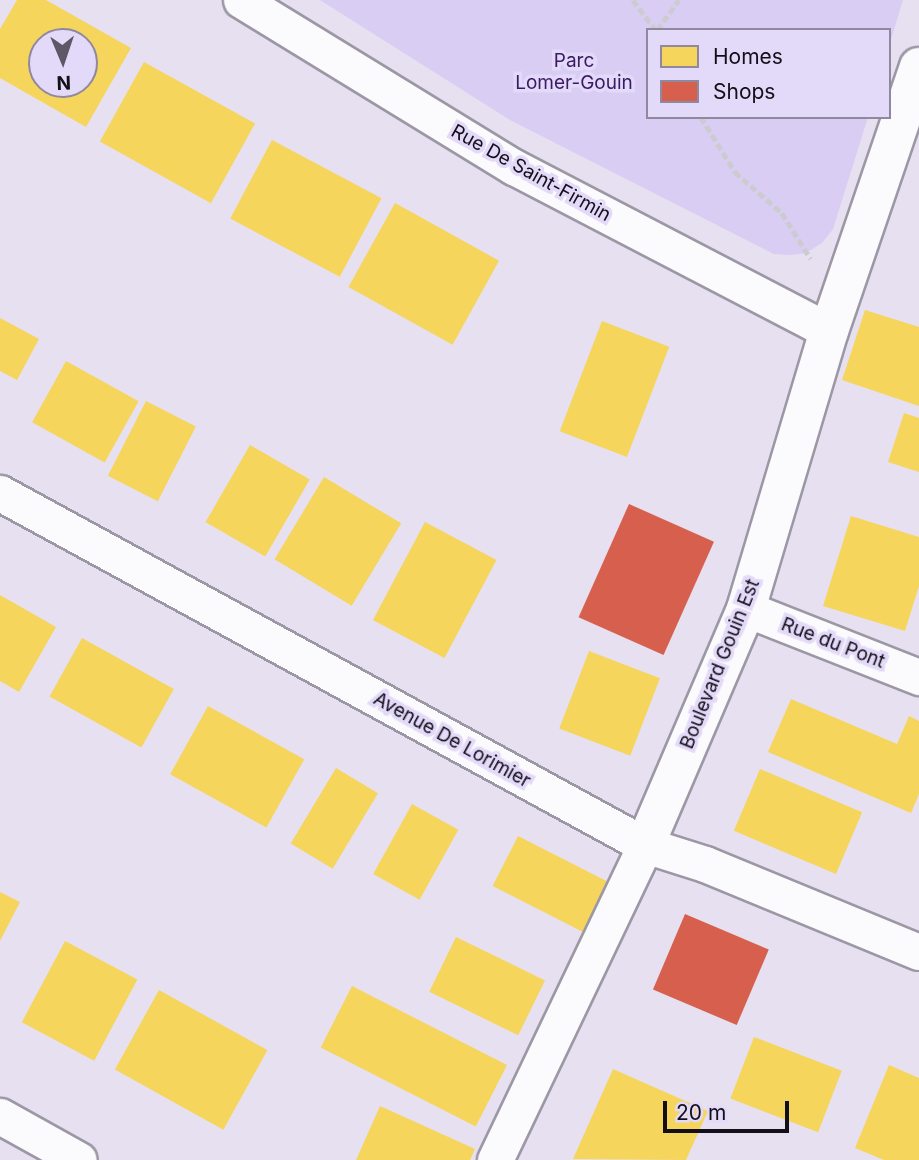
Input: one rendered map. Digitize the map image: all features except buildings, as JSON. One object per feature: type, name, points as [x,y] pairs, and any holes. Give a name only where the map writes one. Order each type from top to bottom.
[{"type":"street","name":"Rue De Saint-Firmin","points":[[248,2],[514,167],[829,331]]},
{"type":"street","name":"Boulevard Gouin Est","points":[[495,1160],[645,845],[746,609],[829,331],[919,67]]},
{"type":"street","name":"Avenue De Lorimier","points":[[0,493],[645,845],[705,864],[919,952]]},
{"type":"street","name":"Rue du Pont","points":[[746,609],[919,677]]},
{"type":"street","points":[[0,1116],[79,1160]]},
{"type":"path","points":[[632,0],[654,28]]},
{"type":"path","points":[[658,28],[679,0]]},
{"type":"path","points":[[703,119],[735,172],[782,213],[815,266]]},
{"type":"green space","name":"Parc Lomer-Gouin","points":[[320,0],[903,0],[891,39],[891,28],[646,28],[646,119],[867,119],[833,229],[822,243],[806,253],[774,254],[510,120]]}]
